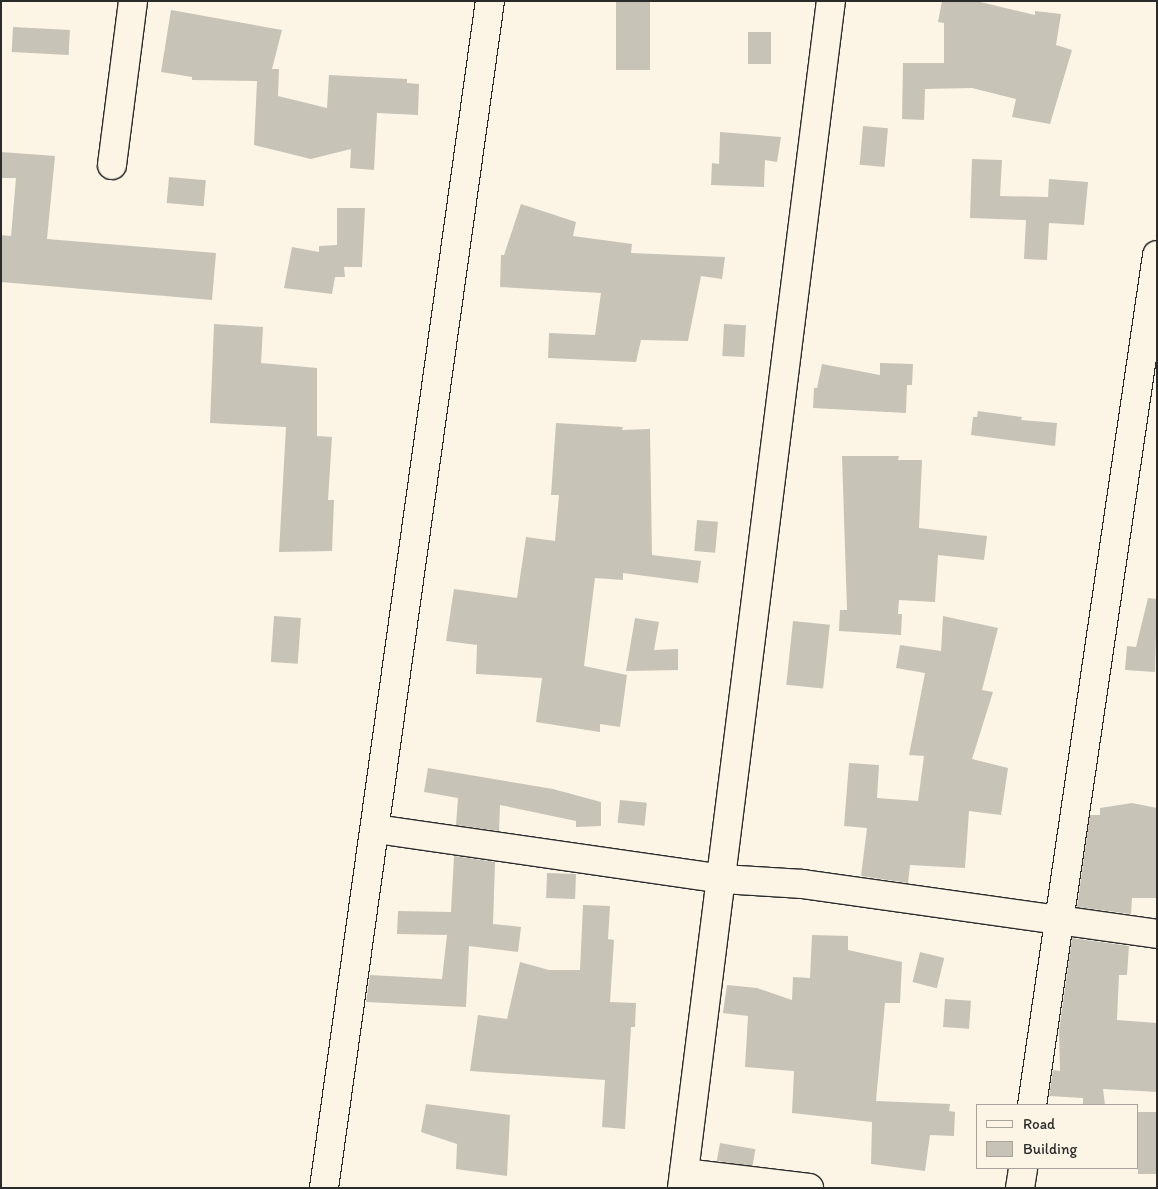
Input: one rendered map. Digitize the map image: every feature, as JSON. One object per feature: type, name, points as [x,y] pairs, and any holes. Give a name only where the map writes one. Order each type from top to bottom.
[{"type":"street","points":[[112,165],[133,1]]},
{"type":"street","points":[[324,1188],[376,829],[490,1]]},
{"type":"street","points":[[809,1188],[683,1181],[831,1]]},
{"type":"street","points":[[1032,1104],[1157,255]]},
{"type":"street","points":[[376,829],[722,879],[803,884],[1060,918],[1157,934]]},
{"type":"street","points":[[1020,1188],[1023,1169]]},
{"type":"building","points":[[616,1],[650,1],[650,70],[616,70]]},
{"type":"building","points":[[942,1],[976,1],[1035,15],[1035,11],[1061,14],[1056,45],[1072,50],[1050,124],[1012,117],[1016,99],[972,88],[925,89],[924,120],[902,119],[903,63],[944,63],[944,23],[938,22]]},
{"type":"building","points":[[171,10],[282,30],[272,69],[279,69],[278,96],[327,108],[329,75],[407,79],[407,83],[419,84],[418,115],[377,113],[374,170],[350,168],[351,149],[311,159],[254,145],[257,81],[192,80],[192,77],[161,72]]},
{"type":"building","points":[[13,27],[70,30],[69,55],[12,52]]},
{"type":"building","points":[[748,32],[771,32],[771,64],[748,64]]},
{"type":"building","points":[[863,126],[888,128],[885,167],[860,165]]},
{"type":"building","points":[[720,132],[781,137],[777,162],[765,160],[764,187],[711,185],[712,163],[719,164]]},
{"type":"building","points":[[1,152],[55,156],[47,239],[216,253],[212,300],[1,282],[1,235],[11,236],[16,178],[1,178]]},
{"type":"building","points":[[972,159],[1002,160],[1000,196],[1048,197],[1049,179],[1088,182],[1084,225],[1049,223],[1047,260],[1024,259],[1026,220],[970,218]]},
{"type":"building","points":[[169,177],[206,180],[204,206],[167,203]]},
{"type":"building","points":[[521,204],[576,222],[573,236],[632,244],[631,253],[725,257],[722,279],[701,276],[688,341],[641,340],[636,362],[548,358],[549,333],[595,335],[601,293],[500,287],[501,255],[504,255]]},
{"type":"building","points":[[337,208],[365,208],[362,267],[344,267],[345,277],[335,277],[332,294],[284,288],[292,247],[319,252],[319,246],[337,245]]},
{"type":"building","points":[[214,324],[263,327],[261,363],[317,368],[317,436],[332,437],[328,500],[334,500],[332,551],[279,552],[286,427],[210,423]]},
{"type":"building","points":[[724,324],[746,325],[744,357],[722,356]]},
{"type":"building","points":[[880,363],[913,364],[912,385],[907,385],[906,413],[813,408],[814,388],[817,388],[822,364],[880,375]]},
{"type":"building","points":[[978,411],[1022,417],[1021,420],[1057,423],[1055,446],[971,435],[973,417],[977,417]]},
{"type":"building","points":[[556,423],[623,427],[622,430],[650,429],[652,555],[701,561],[698,583],[623,573],[623,580],[595,578],[584,666],[627,675],[620,727],[600,724],[600,732],[536,722],[542,678],[476,674],[477,645],[446,641],[454,589],[517,598],[526,537],[555,541],[559,495],[551,495]]},
{"type":"building","points":[[842,456],[899,456],[898,460],[922,460],[919,528],[987,536],[984,560],[938,555],[935,602],[899,600],[898,614],[902,614],[901,635],[839,631],[840,610],[847,610]]},
{"type":"building","points":[[697,520],[718,522],[715,553],[694,551]]},
{"type":"building","points":[[1148,598],[1157,599],[1155,672],[1125,670],[1127,646],[1136,647]]},
{"type":"building","points":[[274,616],[301,618],[298,664],[271,662]]},
{"type":"building","points":[[943,616],[998,628],[982,690],[993,692],[972,759],[1008,768],[1001,815],[969,811],[965,868],[910,865],[908,883],[861,876],[867,828],[844,826],[849,763],[879,765],[877,798],[918,801],[924,756],[909,755],[925,673],[896,668],[900,645],[941,651]]},
{"type":"building","points":[[635,618],[659,622],[654,650],[678,649],[678,670],[626,671]]},
{"type":"building","points":[[793,621],[830,625],[823,689],[786,685]]},
{"type":"building","points":[[428,768],[553,789],[601,802],[601,826],[576,827],[576,821],[500,805],[499,831],[456,825],[458,798],[424,792]]},
{"type":"building","points":[[620,800],[647,803],[644,826],[618,823]]},
{"type":"building","points":[[1132,803],[1157,808],[1157,898],[1132,898],[1131,914],[1077,907],[1090,815],[1100,815],[1100,808]]},
{"type":"building","points":[[454,856],[495,862],[493,924],[521,927],[518,952],[469,946],[466,1007],[366,1002],[370,975],[442,979],[447,935],[397,934],[398,911],[451,912]]},
{"type":"building","points":[[547,873],[576,874],[575,899],[546,898]]},
{"type":"building","points":[[583,905],[610,906],[608,939],[614,940],[610,1002],[636,1003],[635,1027],[631,1027],[625,1129],[602,1127],[605,1080],[470,1071],[478,1015],[507,1019],[520,962],[549,970],[580,970]]},
{"type":"building","points":[[812,935],[848,936],[848,950],[902,962],[900,1003],[885,1003],[876,1101],[950,1104],[949,1111],[955,1112],[954,1136],[930,1135],[925,1171],[871,1164],[872,1122],[792,1113],[794,1071],[745,1067],[748,1016],[723,1013],[727,985],[757,988],[792,1000],[793,977],[810,978]]},
{"type":"building","points":[[1072,938],[1129,946],[1127,975],[1119,975],[1117,1020],[1157,1023],[1157,1092],[1103,1089],[1105,1104],[1083,1104],[1083,1098],[1049,1096],[1053,1070],[1060,1071],[1059,1031]]},
{"type":"building","points":[[920,952],[944,958],[937,988],[913,982]]},
{"type":"building","points":[[945,999],[971,1001],[969,1029],[943,1027]]},
{"type":"building","points":[[426,1104],[510,1115],[507,1176],[456,1169],[457,1144],[421,1132]]},
{"type":"building","points":[[1138,1112],[1157,1112],[1157,1174],[1138,1174]]},
{"type":"building","points":[[720,1143],[755,1149],[752,1167],[717,1161]]}]
